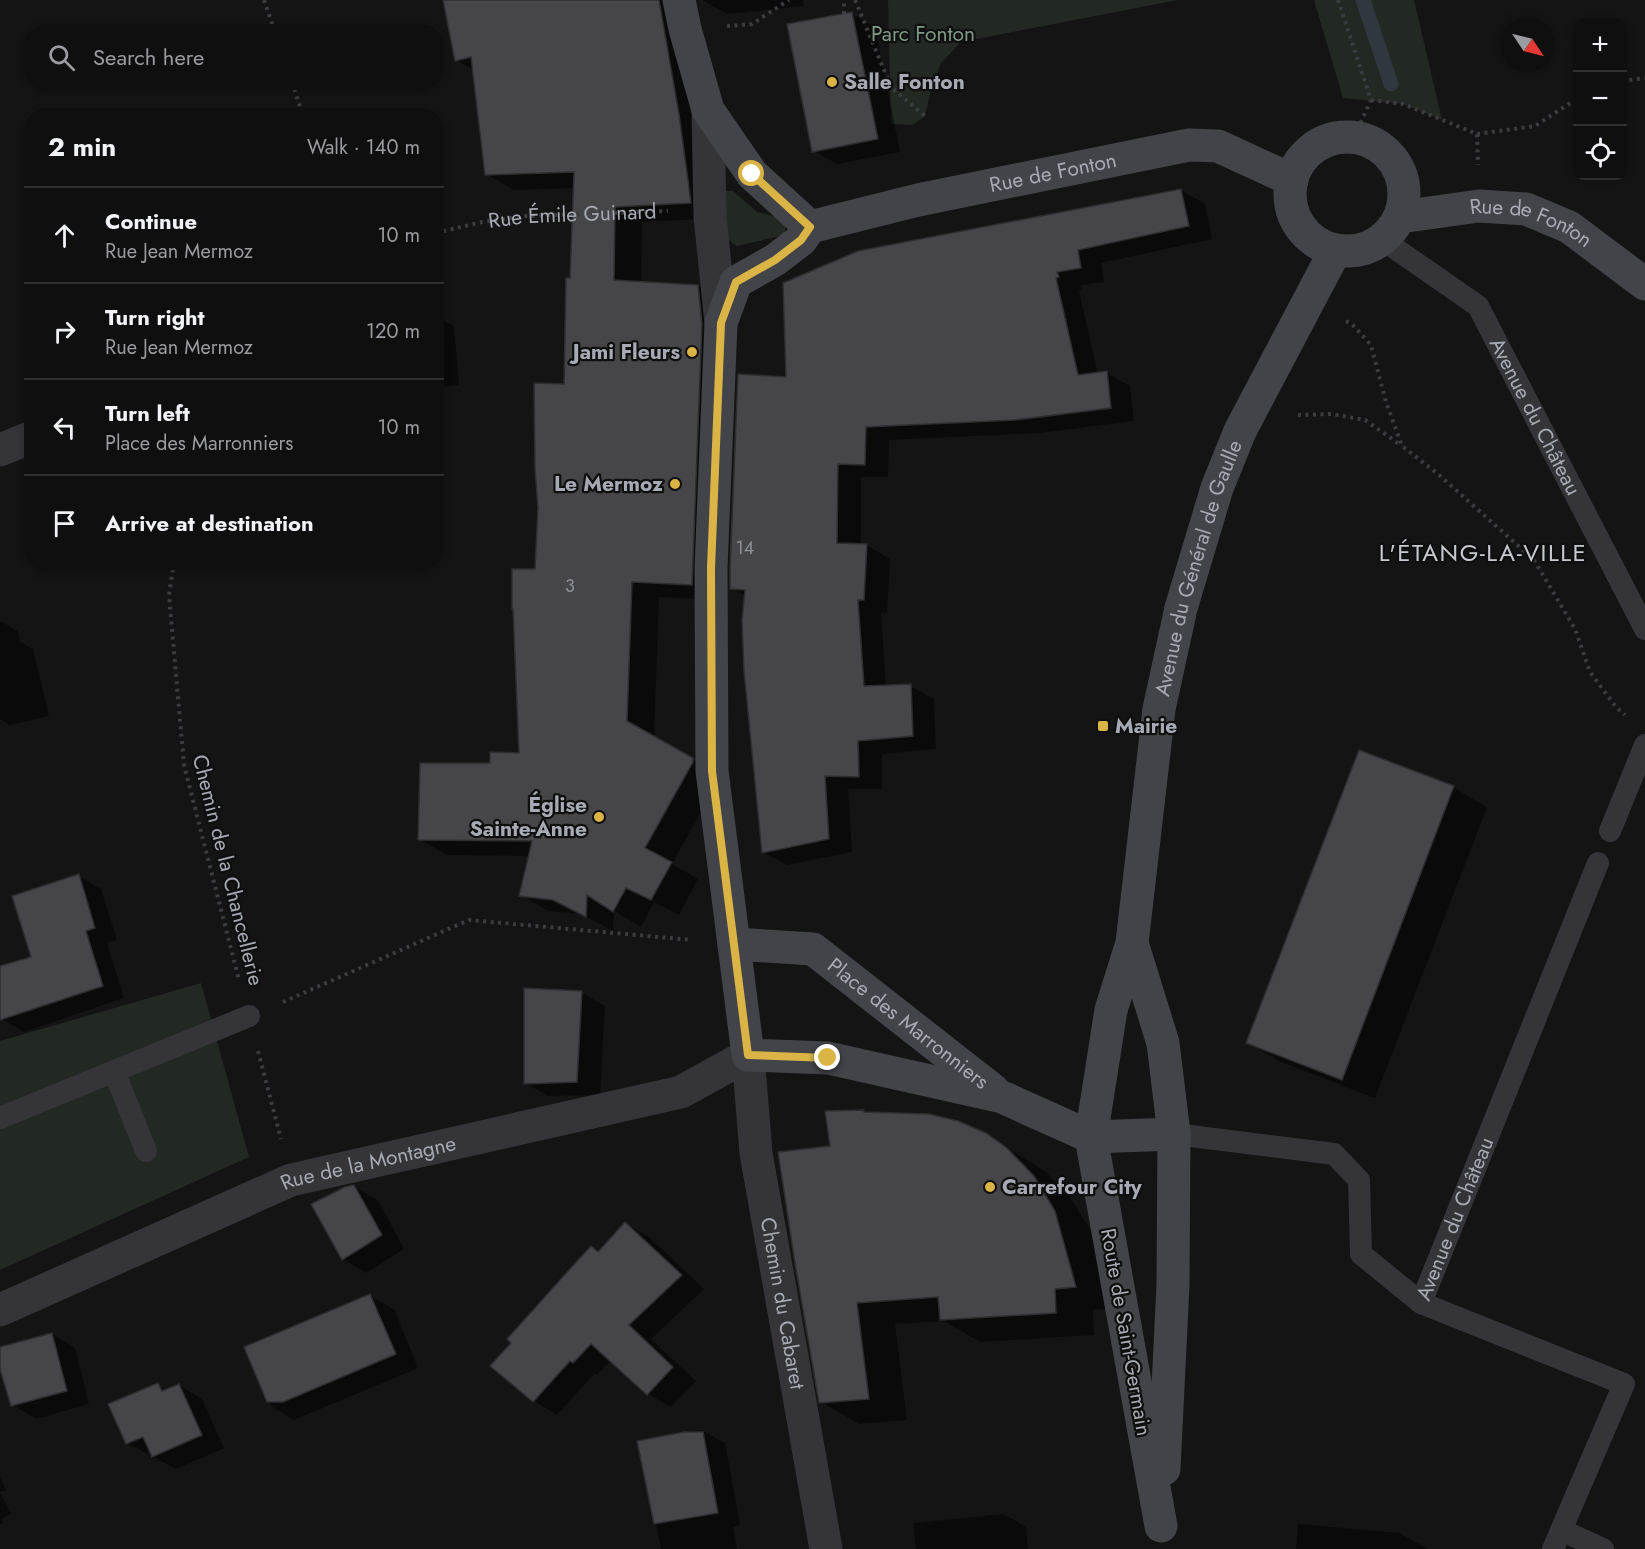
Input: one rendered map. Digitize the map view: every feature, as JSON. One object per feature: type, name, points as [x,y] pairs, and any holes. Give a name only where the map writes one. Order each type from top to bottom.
[{"type":"street","points":[[682,15],[708,110],[710,217],[721,323],[711,568],[712,771],[748,1055]]},
{"type":"street","points":[[708,110],[752,174],[810,227],[801,240],[775,260],[736,282],[721,323]]},
{"type":"street","points":[[1341,137],[1354,137],[1371,142],[1386,152],[1398,165],[1404,182],[1405,199],[1392,228],[1372,247],[1360,251],[1335,251],[1308,237],[1298,225],[1292,211],[1290,196],[1292,180],[1298,165],[1310,151],[1324,142],[1341,137]]},
{"type":"street","name":"Rue de Fonton","points":[[810,227],[918,201],[1189,145],[1218,146],[1292,180]]},
{"type":"street","name":"Rue de Fonton","points":[[1392,228],[1479,206],[1526,209],[1569,227],[1645,284]]},
{"type":"street","name":"Avenue du Général de Gaulle","points":[[1091,1137],[1111,1010],[1132,943],[1159,709],[1182,608],[1217,488],[1240,431],[1335,251]]},
{"type":"street","points":[[0,450],[24,440]]},
{"type":"street","name":"Avenue du Général de Gaulle","points":[[1132,943],[1163,1042],[1174,1134]]},
{"type":"street","name":"Place des Marronniers","points":[[734,944],[813,949],[1002,1097]]},
{"type":"street","name":"Place des Marronniers","points":[[748,1055],[828,1058],[1002,1097]]},
{"type":"street","name":"Rue de la Montagne","points":[[0,1310],[291,1180],[681,1092],[748,1055]]},
{"type":"street","name":"Chemin du Cabaret","points":[[748,1055],[756,1153],[826,1549]]},
{"type":"street","points":[[1002,1097],[1091,1137],[1174,1134]]},
{"type":"street","name":"Route de Saint-Germain","points":[[1162,1538],[1173,1285],[1174,1134]]},
{"type":"street","name":"Route de Saint-Germain","points":[[1091,1137],[1162,1538]]},
{"type":"lane","name":"Avenue du Château","points":[[1392,228],[1478,306],[1645,629]]},
{"type":"lane","points":[[1610,831],[1645,745]]},
{"type":"lane","name":"Avenue du Château","points":[[1557,1540],[1624,1384],[1421,1303],[1598,863]]},
{"type":"lane","points":[[0,1118],[249,1016]]},
{"type":"lane","points":[[114,1071],[146,1151]]},
{"type":"lane","points":[[1174,1134],[1334,1154],[1359,1180],[1360,1254],[1421,1303]]},
{"type":"lane","points":[[1557,1540],[1603,1549]]},
{"type":"path","points":[[264,0],[272,24]]},
{"type":"path","points":[[682,15],[752,24],[789,0]]},
{"type":"path","points":[[844,0],[844,14]]},
{"type":"path","points":[[855,0],[891,87],[925,116]]},
{"type":"path","points":[[1338,0],[1371,100],[1354,137]]},
{"type":"path","points":[[1627,80],[1645,78]]},
{"type":"path","points":[[295,90],[300,108]]},
{"type":"path","points":[[1371,100],[1403,104],[1477,134],[1535,126],[1573,101]]},
{"type":"path","points":[[1477,134],[1479,206]]},
{"type":"path","name":"Rue Émile Guinard","points":[[444,231],[482,222],[527,216],[666,211],[710,217]]},
{"type":"path","points":[[1309,299],[1352,324],[1371,345],[1386,402],[1402,446]]},
{"type":"path","points":[[1257,397],[1293,416],[1332,414],[1365,420],[1447,481],[1534,560],[1575,629],[1590,672],[1616,707],[1630,720]]},
{"type":"path","name":"Chemin de la Chancellerie","points":[[173,570],[169,595],[184,765],[291,1180]]},
{"type":"path","points":[[249,1016],[469,920],[734,944]]},
{"type":"green space","name":"Parc Fonton","points":[[888,0],[1178,0],[961,42],[941,63],[925,116],[913,125],[891,124]]},
{"type":"green space","points":[[1314,0],[1414,0],[1442,120],[1403,104],[1343,98]]},
{"type":"green space","points":[[719,191],[733,191],[757,212],[787,220],[784,235],[737,246],[723,236]]},
{"type":"green space","points":[[201,983],[249,1157],[0,1270],[0,1041]]},
{"type":"building","points":[[443,0],[659,0],[679,114],[691,203],[615,207],[614,280],[698,285],[702,324],[692,585],[632,582],[627,721],[693,758],[693,762],[645,848],[672,862],[651,900],[626,888],[613,912],[587,895],[586,917],[553,900],[519,896],[532,841],[418,840],[420,763],[490,763],[490,752],[519,753],[512,569],[535,569],[538,508],[534,383],[564,384],[566,278],[570,278],[574,172],[485,175],[471,57],[455,61]]},
{"type":"building","name":"Salle Fonton","points":[[852,12],[878,139],[812,152],[787,24]]},
{"type":"building","points":[[1181,189],[1189,226],[1078,250],[1081,268],[1057,272],[1059,277],[1056,278],[1078,375],[1107,371],[1111,408],[1015,420],[866,427],[865,465],[838,464],[837,543],[867,544],[864,600],[858,600],[864,686],[911,684],[913,736],[858,741],[859,777],[825,776],[829,839],[762,853],[744,671],[742,621],[745,590],[730,589],[730,568],[738,374],[786,377],[783,283],[858,251]]},
{"type":"building","points":[[1359,750],[1454,786],[1342,1080],[1246,1043]]},
{"type":"building","points":[[79,874],[95,928],[86,931],[103,986],[0,1020],[0,966],[31,957],[12,896]]},
{"type":"building","points":[[524,988],[582,991],[577,1082],[524,1084]]},
{"type":"building","points":[[864,1110],[864,1112],[929,1114],[958,1121],[986,1133],[1007,1148],[1034,1176],[1055,1211],[1076,1287],[1055,1289],[1056,1313],[940,1320],[938,1297],[857,1303],[869,1399],[819,1403],[778,1152],[830,1146],[825,1111]]},
{"type":"building","points":[[354,1185],[382,1235],[342,1260],[311,1204],[345,1187]]},
{"type":"building","points":[[625,1222],[682,1275],[629,1325],[673,1367],[647,1395],[591,1344],[573,1363],[570,1361],[533,1402],[490,1366],[511,1343],[507,1339],[591,1246],[598,1252]]},
{"type":"building","points":[[370,1294],[396,1354],[283,1402],[267,1402],[244,1347]]},
{"type":"building","points":[[52,1333],[67,1391],[11,1406],[0,1369],[0,1347]]},
{"type":"building","points":[[158,1383],[162,1391],[179,1384],[202,1435],[152,1457],[143,1437],[126,1444],[108,1404]]},
{"type":"building","points":[[684,1432],[703,1432],[718,1513],[654,1524],[637,1441]]},
{"type":"waterway","points":[[1363,0],[1391,84]]},
{"type":"place","name":"Salle Fonton","points":[[832,82]]},
{"type":"place","name":"Jami Fleurs","points":[[692,352]]},
{"type":"place","name":"Le Mermoz","points":[[675,484]]},
{"type":"place","name":"Mairie","points":[[1103,726]]},
{"type":"place","name":"Église Sainte-Anne","points":[[599,817]]},
{"type":"place","name":"Carrefour City","points":[[990,1187]]},
{"type":"district","name":"L'ÉTANG-LA-VILLE","points":[[1483,552]]},
{"type":"route","points":[[752,174],[810,227],[801,240],[775,260],[736,282],[721,323],[711,568],[712,771],[748,1055],[828,1058]]}]
